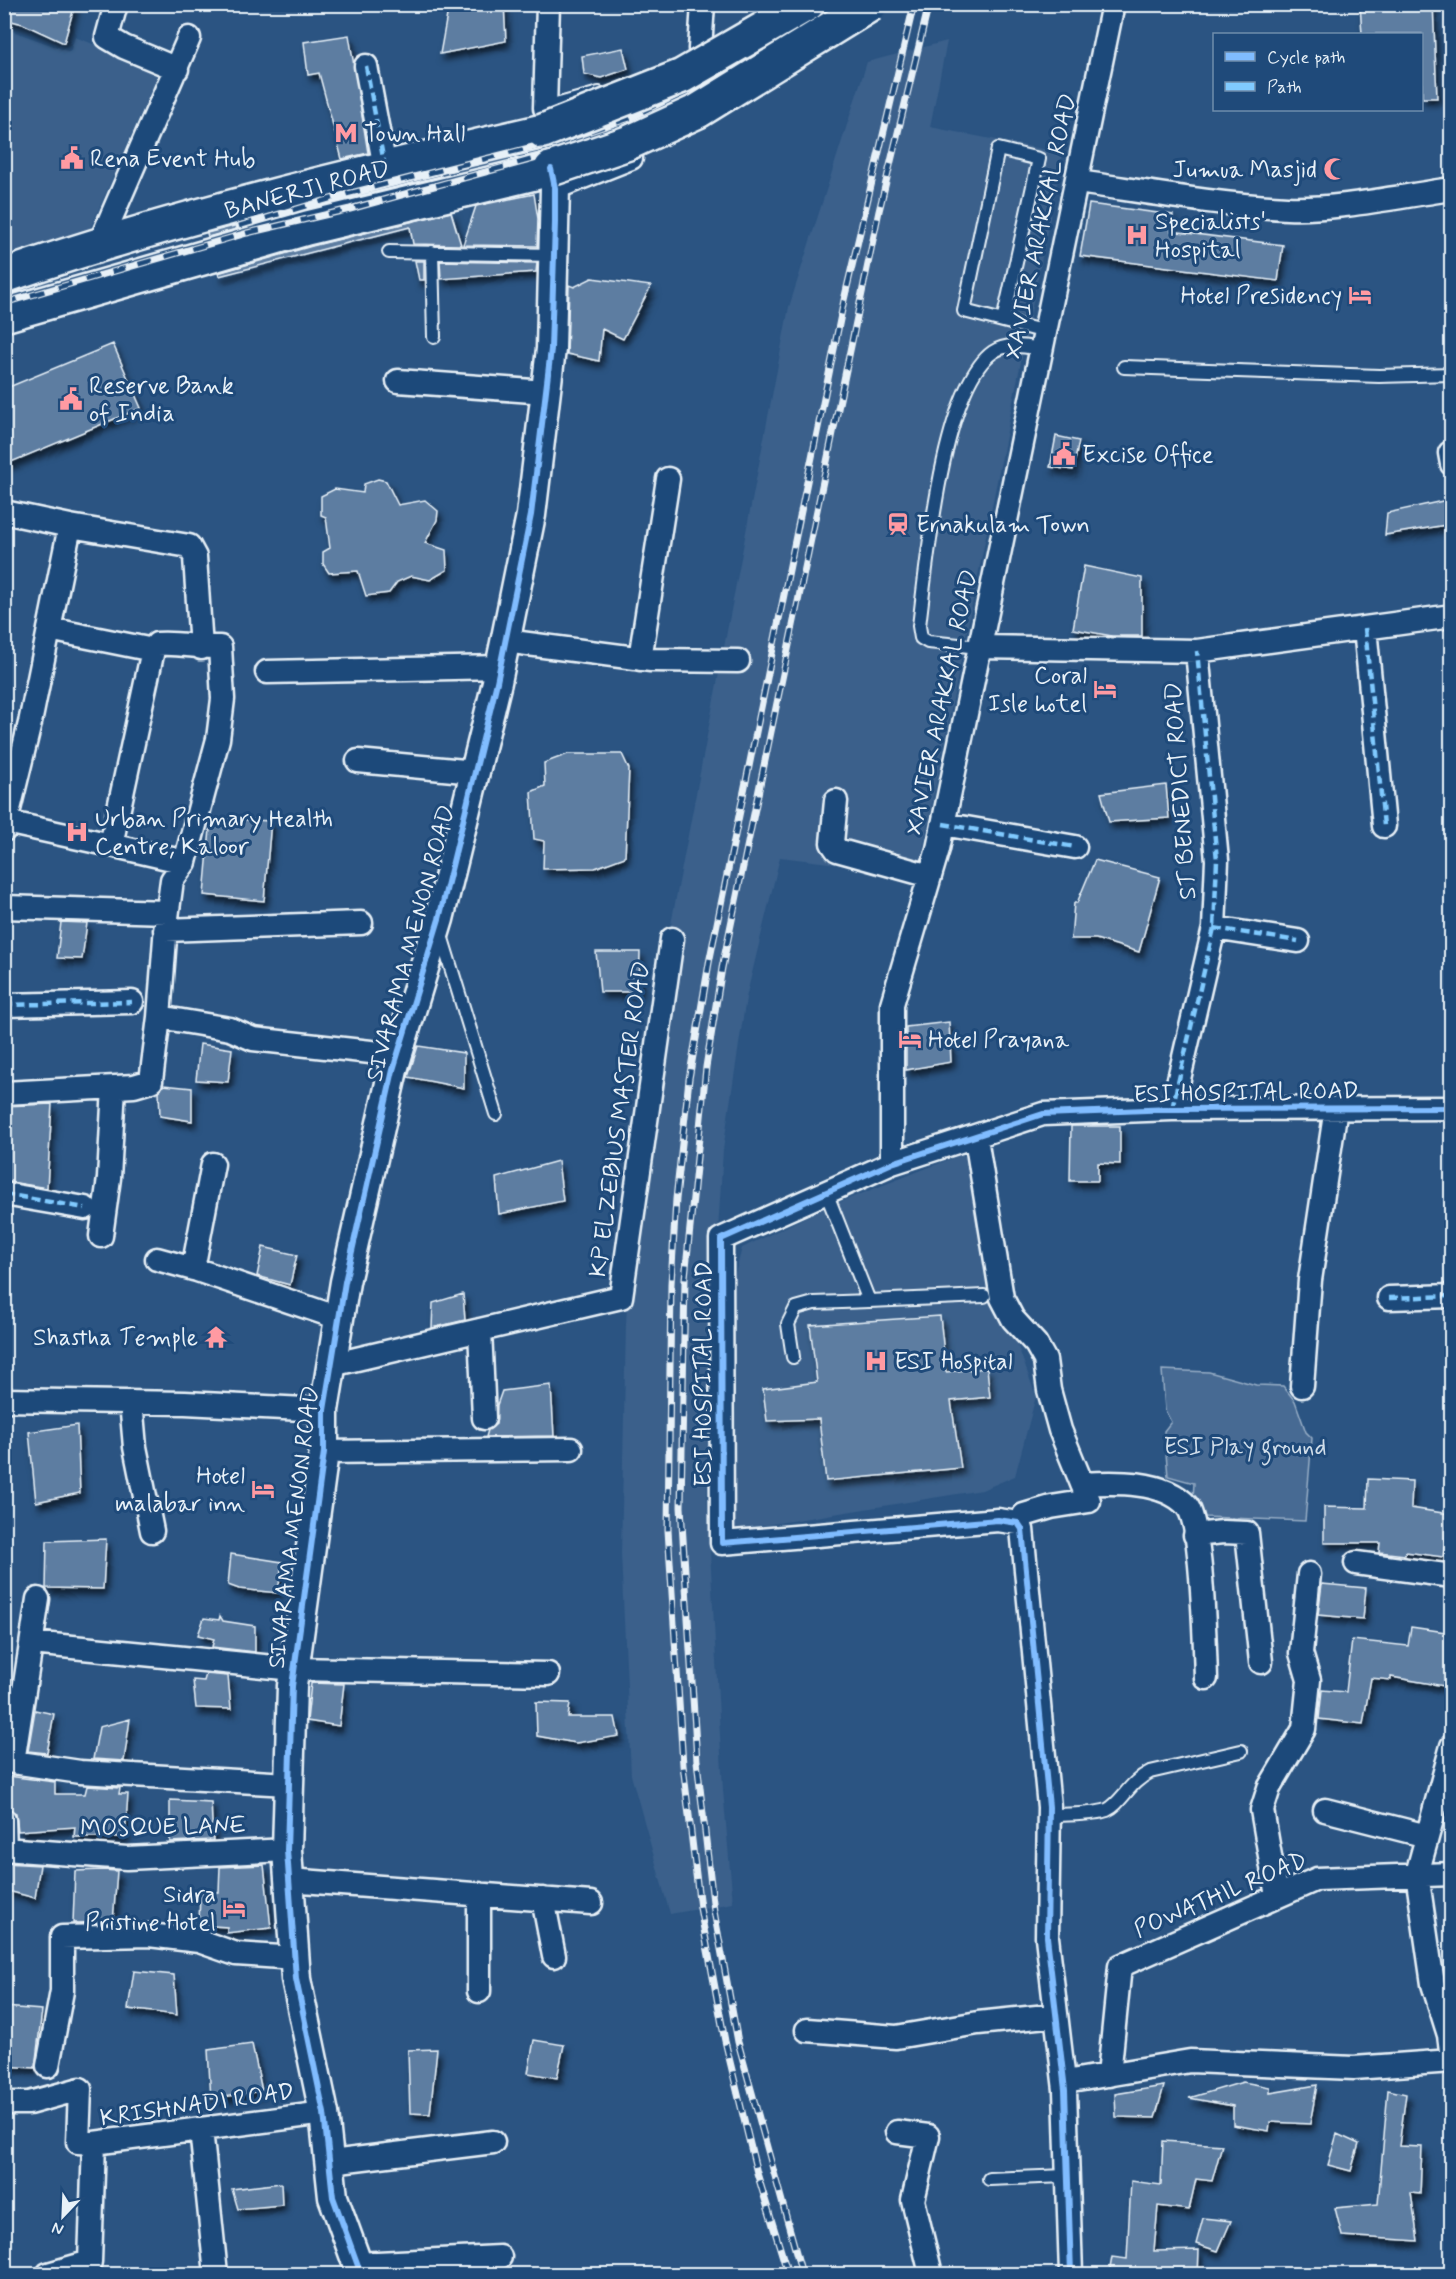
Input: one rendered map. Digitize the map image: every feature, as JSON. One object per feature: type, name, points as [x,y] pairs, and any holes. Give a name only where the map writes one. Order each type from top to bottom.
[{"type":"main road","name":"BANERJI ROAD","points":[[4,276],[100,243],[385,168],[682,76],[807,4]]},
{"type":"main road","name":"BANERJI ROAD","points":[[4,315],[307,228],[553,179],[698,111],[871,4]]},
{"type":"street","points":[[116,4],[107,37],[124,47],[177,69]]},
{"type":"street","points":[[544,119],[548,4]]},
{"type":"street","points":[[701,49],[704,4]]},
{"type":"street","name":"BANERJI ROAD","points":[[553,179],[642,153],[719,113],[803,62],[821,40],[802,4]]},
{"type":"street","name":"XAVIER ARAKKAL ROAD","points":[[891,1163],[892,1004],[943,824],[1078,182],[1113,4]]},
{"type":"street","points":[[100,243],[189,38]]},
{"type":"street","points":[[366,66],[385,168]]},
{"type":"street","name":"SIVARAMA MENON ROAD","points":[[359,2269],[333,2197],[324,2113],[296,1979],[287,1850],[294,1669],[324,1452],[324,1410],[345,1282],[398,1055],[437,923],[475,772],[503,654],[531,515],[551,349],[554,255],[553,179]]},
{"type":"street","points":[[1078,182],[1174,197],[1289,208],[1369,201],[1452,189]]},
{"type":"street","points":[[398,381],[546,392]]},
{"type":"street","points":[[640,659],[668,480]]},
{"type":"street","points":[[4,512],[70,526],[189,546],[195,557],[201,648]]},
{"type":"street","points":[[70,526],[5,826],[111,845],[185,862]]},
{"type":"street","name":"ST BENEDICT ROAD","points":[[980,647],[1197,651],[1452,616]]},
{"type":"street","points":[[1365,628],[1384,826]]},
{"type":"street","points":[[49,629],[153,650]]},
{"type":"street","points":[[4,1093],[134,1086],[151,1081],[172,880],[185,862],[218,740],[223,699],[220,647],[201,648],[157,644],[153,650],[111,845]]},
{"type":"street","name":"ST BENEDICT ROAD","points":[[1172,1109],[1214,928],[1216,860],[1197,651]]},
{"type":"street","points":[[267,672],[503,654],[738,661]]},
{"type":"street","points":[[358,761],[475,772]]},
{"type":"street","points":[[836,801],[832,843],[837,850],[930,876]]},
{"type":"street","points":[[943,824],[1075,848]]},
{"type":"street","points":[[4,906],[166,921],[361,923]]},
{"type":"street","points":[[1214,928],[1298,941]]},
{"type":"street","name":"KP ELZEBIUS MASTER ROAD","points":[[331,1365],[621,1297],[672,939]]},
{"type":"street","points":[[4,1005],[132,1002]]},
{"type":"street","points":[[159,1017],[230,1029],[253,1039],[398,1055]]},
{"type":"street","points":[[101,1236],[109,1178],[114,1086]]},
{"type":"street","points":[[1302,1386],[1310,1280],[1336,1108]]},
{"type":"street","name":"ESI HOSPITAL ROAD","points":[[1048,1816],[1036,1658],[1022,1529],[1018,1523],[998,1520],[722,1543],[721,1239],[891,1163],[975,1138],[1043,1114],[1172,1109],[1452,1108]]},
{"type":"street","points":[[975,1138],[1002,1298],[1013,1319],[1036,1344],[1045,1360],[1049,1389],[1060,1430],[1089,1501],[1052,1507],[1024,1515]]},
{"type":"street","points":[[193,1269],[213,1164]]},
{"type":"street","points":[[4,1194],[85,1208]]},
{"type":"street","points":[[157,1259],[339,1318]]},
{"type":"street","points":[[1389,1298],[1452,1296]]},
{"type":"street","points":[[480,1330],[484,1418]]},
{"type":"street","points":[[4,1400],[131,1402],[324,1410]]},
{"type":"street","points":[[131,1402],[135,1447],[152,1531]]},
{"type":"street","points":[[324,1452],[571,1449]]},
{"type":"street","points":[[1082,1484],[1132,1485],[1173,1495],[1188,1508],[1195,1535],[1206,1678]]},
{"type":"street","points":[[1195,1535],[1223,1532],[1247,1533],[1261,1662]]},
{"type":"street","points":[[1356,1563],[1452,1576]]},
{"type":"street","points":[[1277,1896],[1262,1810],[1269,1788],[1304,1729],[1309,1680],[1301,1653],[1309,1574]]},
{"type":"street","points":[[38,1599],[14,1747],[14,1762],[80,1772],[288,1784]]},
{"type":"street","points":[[32,1642],[294,1669]]},
{"type":"street","name":"SIVARAMA MENON ROAD","points":[[294,1669],[548,1674]]},
{"type":"street","points":[[1065,2082],[1190,2061],[1354,2068],[1452,2060],[1450,2035],[1433,1984],[1417,1874],[1452,1746]]},
{"type":"street","points":[[1325,1810],[1427,1836]]},
{"type":"street","points":[[1048,1816],[1047,1936],[1065,2082],[1066,2176],[1071,2274]]},
{"type":"street","points":[[4,1820],[5,1849]]},
{"type":"street","name":"MOSQUE LANE","points":[[5,1849],[127,1858],[287,1850]]},
{"type":"street","name":"POWATHIL ROAD","points":[[1109,2075],[1120,1966],[1317,1879],[1452,1874]]},
{"type":"street","points":[[289,1880],[591,1903]]},
{"type":"street","points":[[479,1894],[479,1991]]},
{"type":"street","points":[[543,1899],[554,1956]]},
{"type":"street","points":[[48,2066],[62,1991],[62,1937],[149,1935],[199,1941],[236,1954],[295,1958]]},
{"type":"street","points":[[807,2030],[896,2037],[978,2023],[1056,2015]]},
{"type":"street","points":[[4,2103],[29,2103],[80,2089],[78,2142],[94,2143]]},
{"type":"street","name":"KRISHNADI ROAD","points":[[48,2274],[90,2262],[94,2143],[324,2113]]},
{"type":"street","points":[[201,2129],[216,2274]]},
{"type":"street","points":[[897,2132],[928,2136],[913,2200],[932,2274]]},
{"type":"street","points":[[331,2162],[493,2142]]},
{"type":"street","points":[[359,2269],[500,2257]]},
{"type":"lane","points":[[741,27],[781,4]]},
{"type":"lane","points":[[544,119],[636,80]]},
{"type":"lane","points":[[1003,321],[1039,159],[998,149],[964,311],[1003,321],[1044,341]]},
{"type":"lane","points":[[389,252],[554,255]]},
{"type":"lane","points":[[432,252],[434,337]]},
{"type":"lane","points":[[980,647],[928,642],[921,638],[919,626],[934,502],[956,414],[977,368],[995,350],[1044,341]]},
{"type":"lane","points":[[1124,367],[1379,376],[1452,374]]},
{"type":"lane","points":[[437,923],[496,1114]]},
{"type":"lane","points":[[826,1192],[869,1301]]},
{"type":"lane","points":[[793,1357],[788,1324],[796,1308],[814,1303],[984,1296]]},
{"type":"lane","points":[[1048,1816],[1106,1810],[1116,1803],[1136,1778],[1149,1772],[1241,1751]]},
{"type":"lane","points":[[988,2179],[1066,2176]]},
{"type":"shaded area","points":[[4,28],[70,52],[75,37],[160,70],[89,231],[4,264]]},
{"type":"shaded area","points":[[947,41],[930,127],[1063,153],[918,874],[780,857],[746,998],[723,1150],[714,1297],[707,1495],[723,1790],[733,1903],[670,1914],[631,1775],[621,1554],[626,1324],[635,1146],[672,919],[789,307],[867,62]]},
{"type":"shaded area","name":"ESI Hospital","points":[[963,1154],[970,1165],[986,1234],[984,1263],[991,1307],[1012,1330],[1036,1396],[1015,1476],[982,1490],[728,1531],[730,1293],[742,1248],[822,1209]]},
{"type":"green space","name":"ESI Play ground","points":[[1162,1370],[1209,1372],[1256,1385],[1283,1386],[1295,1401],[1306,1432],[1312,1438],[1305,1521],[1205,1517],[1193,1498],[1194,1483],[1168,1476],[1164,1431],[1171,1422],[1165,1410]]},
{"type":"building","points":[[4,4],[75,4],[64,43],[23,24],[4,19]]},
{"type":"building","points":[[449,4],[504,4],[506,41],[440,54]]},
{"type":"building","points":[[1360,4],[1433,4],[1437,98],[1423,98],[1423,33],[1362,33]]},
{"type":"building","points":[[349,35],[368,153],[342,159],[319,73],[308,75],[304,42]]},
{"type":"building","points":[[623,48],[628,69],[601,78],[584,74],[582,56]]},
{"type":"building","points":[[440,174],[441,176],[303,210],[208,237],[207,233]]},
{"type":"building","points":[[534,194],[538,219],[537,246],[463,245],[476,206]]},
{"type":"building","points":[[1089,204],[1173,215],[1171,231],[1283,245],[1278,281],[1080,256]]},
{"type":"building","points":[[451,212],[461,245],[413,244],[410,227],[219,276],[218,273],[312,246]]},
{"type":"building","points":[[415,261],[424,261],[424,280],[419,280]]},
{"type":"building","points":[[440,261],[537,263],[536,272],[441,279]]},
{"type":"building","points":[[592,278],[651,286],[623,339],[602,329],[599,361],[567,354],[569,285],[574,287]]},
{"type":"building","name":"Reserve Bank of India","points":[[113,344],[141,408],[4,465],[4,389]]},
{"type":"building","name":"Excise Office","points":[[1056,436],[1079,441],[1073,470],[1050,467]]},
{"type":"building","points":[[378,479],[386,481],[398,505],[425,500],[438,511],[437,520],[425,543],[446,550],[447,570],[430,580],[411,576],[397,582],[389,593],[366,596],[358,571],[329,573],[323,564],[323,552],[330,548],[326,517],[321,515],[321,496],[335,489],[363,493],[364,484]]},
{"type":"building","points":[[1452,499],[1452,524],[1385,535],[1387,513]]},
{"type":"building","points":[[1084,566],[1142,578],[1142,636],[1112,636],[1073,629]]},
{"type":"building","points":[[568,754],[622,754],[629,769],[625,857],[595,868],[543,869],[544,841],[534,839],[531,792],[545,786],[544,763]]},
{"type":"building","points":[[1166,785],[1169,818],[1109,822],[1101,793]]},
{"type":"building","points":[[211,818],[271,821],[264,901],[204,895]]},
{"type":"building","points":[[1095,860],[1160,877],[1139,952],[1096,939],[1071,939],[1074,903],[1077,903]]},
{"type":"building","points":[[61,922],[87,923],[82,959],[57,958]]},
{"type":"building","points":[[596,952],[640,952],[639,992],[600,992]]},
{"type":"building","points":[[949,1022],[951,1062],[906,1070],[906,1027]]},
{"type":"building","points":[[200,1044],[232,1049],[228,1082],[196,1080]]},
{"type":"building","points":[[418,1046],[464,1053],[464,1088],[408,1077]]},
{"type":"building","points":[[163,1085],[192,1088],[192,1121],[160,1116],[159,1091]]},
{"type":"building","points":[[52,1104],[47,1188],[4,1181],[4,1106]]},
{"type":"building","points":[[1071,1126],[1120,1126],[1120,1164],[1098,1163],[1098,1181],[1070,1181]]},
{"type":"building","points":[[558,1161],[563,1201],[499,1214],[496,1178]]},
{"type":"building","points":[[263,1247],[297,1255],[290,1285],[257,1276]]},
{"type":"building","points":[[463,1294],[465,1320],[432,1328],[433,1303]]},
{"type":"building","name":"ESI Hospital","points":[[940,1316],[946,1372],[987,1368],[990,1397],[951,1401],[961,1468],[826,1481],[819,1419],[767,1421],[763,1389],[817,1382],[810,1325]]},
{"type":"building","points":[[551,1385],[554,1436],[486,1437],[488,1430],[496,1424],[497,1405],[502,1391]]},
{"type":"building","points":[[77,1425],[80,1493],[36,1502],[29,1432]]},
{"type":"building","points":[[1368,1479],[1412,1481],[1411,1508],[1449,1514],[1443,1557],[1406,1552],[1405,1555],[1379,1552],[1380,1543],[1324,1543],[1324,1507],[1367,1508]]},
{"type":"building","points":[[106,1539],[103,1589],[46,1588],[47,1541]]},
{"type":"building","points":[[231,1554],[282,1562],[278,1593],[239,1589],[228,1585]]},
{"type":"building","points":[[1322,1584],[1366,1588],[1363,1619],[1318,1615]]},
{"type":"building","points":[[220,1616],[223,1621],[255,1626],[255,1652],[212,1647],[214,1639],[198,1635],[204,1618],[219,1620]]},
{"type":"building","points":[[1411,1627],[1452,1633],[1452,1656],[1449,1656],[1444,1686],[1391,1677],[1391,1680],[1371,1678],[1363,1724],[1319,1719],[1322,1690],[1346,1692],[1352,1640],[1408,1646]]},
{"type":"building","points":[[206,1674],[228,1676],[231,1709],[196,1708],[193,1680],[204,1681]]},
{"type":"building","points":[[311,1683],[344,1684],[339,1726],[307,1721]]},
{"type":"building","points":[[536,1702],[570,1703],[568,1717],[615,1717],[619,1736],[576,1743],[537,1736]]},
{"type":"building","points":[[35,1710],[54,1714],[47,1753],[28,1751]]},
{"type":"building","points":[[130,1719],[124,1761],[93,1759],[99,1727]]},
{"type":"building","points":[[8,1776],[55,1782],[55,1794],[85,1794],[87,1786],[120,1788],[119,1794],[128,1794],[125,1837],[74,1837],[75,1827],[18,1831],[16,1813],[4,1807],[4,1785]]},
{"type":"building","points":[[170,1800],[211,1802],[213,1840],[170,1842]]},
{"type":"building","points":[[4,1863],[40,1865],[35,1898],[4,1890]]},
{"type":"building","name":"Sidra Pristine Hotel","points":[[264,1865],[271,1928],[227,1933],[227,1927],[199,1925],[200,1892],[219,1892],[220,1867]]},
{"type":"building","points":[[75,1871],[117,1871],[113,1922],[73,1923]]},
{"type":"building","points":[[134,1971],[174,1975],[177,2015],[128,2009]]},
{"type":"building","points":[[4,2007],[42,2010],[35,2068],[4,2066]]},
{"type":"building","points":[[534,2040],[564,2045],[557,2078],[528,2073]]},
{"type":"building","points":[[252,2044],[262,2091],[211,2099],[208,2050]]},
{"type":"building","points":[[437,2049],[430,2114],[410,2113],[408,2050]]},
{"type":"building","points":[[1243,2082],[1270,2087],[1270,2093],[1317,2085],[1310,2124],[1270,2122],[1269,2131],[1233,2125],[1233,2106],[1189,2098]]},
{"type":"building","points":[[1164,2086],[1155,2118],[1116,2117],[1115,2094]]},
{"type":"building","points":[[1388,2090],[1406,2094],[1399,2146],[1422,2147],[1420,2194],[1411,2193],[1418,2241],[1342,2236],[1335,2208],[1378,2204]]},
{"type":"building","points":[[1337,2134],[1359,2144],[1351,2171],[1328,2165]]},
{"type":"building","points":[[1163,2141],[1222,2145],[1212,2181],[1196,2179],[1189,2210],[1158,2206],[1154,2251],[1199,2250],[1198,2274],[1109,2274],[1112,2257],[1127,2259],[1131,2181],[1161,2185]]},
{"type":"building","points":[[281,2183],[282,2205],[238,2209],[232,2189]]},
{"type":"building","points":[[1203,2218],[1231,2221],[1218,2251],[1196,2244]]},
{"type":"railway","points":[[4,303],[247,233],[350,209],[588,144],[647,124],[691,102],[739,69],[853,4]]},
{"type":"railway","points":[[788,2274],[757,2173],[725,2041],[700,1908],[683,1765],[668,1530],[671,1284],[676,1199],[689,1079],[709,963],[844,300],[914,4]]},
{"type":"railway","points":[[802,2274],[738,2042],[714,1911],[697,1761],[681,1507],[685,1278],[706,1067],[722,968],[879,211],[929,4]]},
{"type":"railway","points":[[239,226],[347,194],[572,137],[630,118],[718,74]]},
{"type":"marked path","points":[[366,66],[385,168]]},
{"type":"marked path","points":[[1450,453],[1452,464]]},
{"type":"marked path","points":[[1365,628],[1384,826]]},
{"type":"marked path","points":[[1172,1109],[1214,928],[1217,860],[1197,651]]},
{"type":"marked path","points":[[943,824],[1075,847]]},
{"type":"marked path","points":[[1214,928],[1298,941]]},
{"type":"marked path","points":[[4,1005],[132,1002]]},
{"type":"marked path","points":[[4,1194],[85,1208]]},
{"type":"marked path","points":[[1389,1298],[1452,1296]]},
{"type":"cycle path","points":[[361,2274],[333,2197],[324,2113],[296,1979],[287,1850],[292,1686],[324,1452],[324,1410],[345,1282],[393,1070],[439,919],[497,682],[531,515],[551,349],[555,223],[555,188],[551,169]]},
{"type":"cycle path","points":[[1071,2274],[1065,2090],[1047,1937],[1049,1807],[1022,1529],[1018,1523],[998,1520],[722,1543],[721,1239],[892,1163],[1043,1114],[1172,1109],[1452,1108]]},
{"type":"place","name":"Town Hall","points":[[346,133]]},
{"type":"place","name":"Rena Event Hub","points":[[72,158]]},
{"type":"place","name":"Jumua Masjid","points":[[1335,169]]},
{"type":"place","name":"Specialists' Hospital","points":[[1137,235]]},
{"type":"place","name":"Hotel Presidency","points":[[1360,295]]},
{"type":"place","name":"Reserve Bank of India","points":[[71,399]]},
{"type":"place","name":"Excise Office","points":[[1064,454]]},
{"type":"place","name":"Ernakulam Town","points":[[898,524]]},
{"type":"place","name":"Coral Isle hotel","points":[[1105,689]]},
{"type":"place","name":"Urban Primary Health Centre, Kaloor","points":[[77,832]]},
{"type":"place","name":"Hotel Prayana","points":[[910,1039]]},
{"type":"place","name":"Shastha Temple","points":[[216,1337]]},
{"type":"place","name":"ESI Hospital","points":[[876,1361]]},
{"type":"place","name":"Hotel malabar inn","points":[[263,1489]]},
{"type":"place","name":"Sidra Pristine Hotel","points":[[234,1908]]}]
